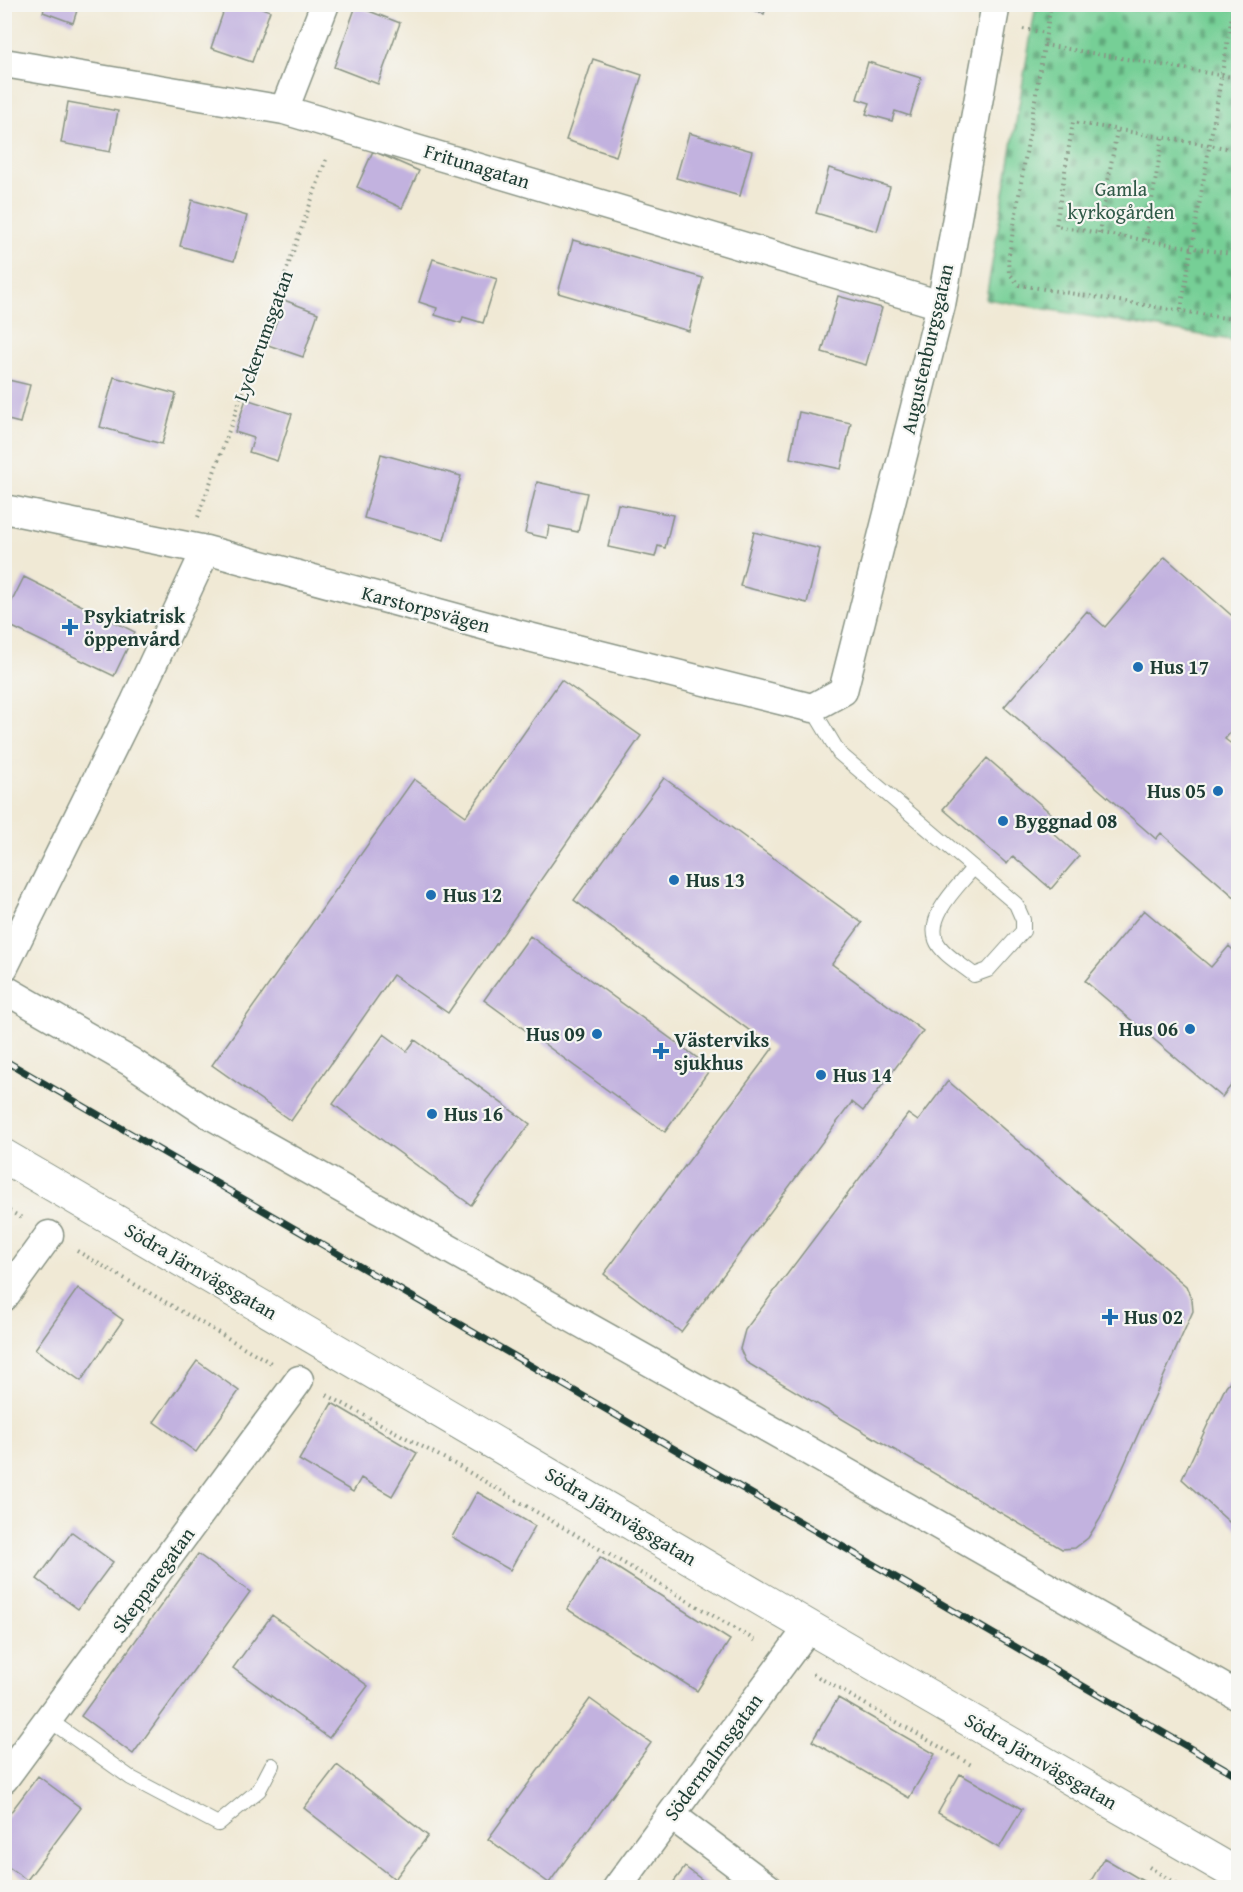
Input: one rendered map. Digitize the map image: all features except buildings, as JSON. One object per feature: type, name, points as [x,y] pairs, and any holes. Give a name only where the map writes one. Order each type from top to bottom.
[{"type":"street","points":[[284,110],[325,4]]},
{"type":"street","name":"Augustenburgsgatan","points":[[812,708],[843,691],[941,305],[996,4]]},
{"type":"street","name":"Fritunagatan","points":[[4,63],[284,110],[941,305]]},
{"type":"street","name":"Karstorpsvägen","points":[[4,509],[197,548],[501,630],[812,708]]},
{"type":"street","points":[[4,967],[135,702],[197,548]]},
{"type":"street","points":[[4,989],[131,1062],[209,1114],[818,1455],[1239,1696]]},
{"type":"street","name":"Södra Järnvägsgatan","points":[[4,1156],[809,1627],[1239,1875]]},
{"type":"street","points":[[4,1297],[49,1235]]},
{"type":"street","name":"Skepparegatan","points":[[4,1779],[300,1380]]},
{"type":"street","name":"Södermalmsgatan","points":[[617,1887],[809,1627]]},
{"type":"street","points":[[671,1815],[768,1887]]},
{"type":"lane","points":[[812,708],[839,753],[1016,904],[1023,920],[1023,932],[988,970],[974,975],[945,952],[936,940],[937,915],[973,868]]},
{"type":"lane","points":[[49,1720],[131,1778],[218,1824],[259,1790],[272,1765]]},
{"type":"path","points":[[1051,4],[1008,261],[1008,273],[1019,285],[1239,320]]},
{"type":"path","points":[[1181,310],[1233,5],[1239,6]]},
{"type":"path","points":[[1044,45],[1239,78]]},
{"type":"path","points":[[1239,150],[1072,122],[1056,226],[1239,255]]},
{"type":"path","name":"Lyckerumsgatan","points":[[197,548],[338,125]]},
{"type":"path","points":[[1099,233],[1117,130]]},
{"type":"path","points":[[1145,240],[1163,137]]},
{"type":"path","points":[[4,1208],[300,1380],[460,1467],[978,1769]]},
{"type":"path","points":[[1142,1863],[1184,1887]]},
{"type":"green space","name":"Gamla kyrkogården","points":[[1036,5],[1238,5],[1238,341],[986,299]]},
{"type":"railway","points":[[4,1060],[1238,1776]]},
{"type":"place","name":"Psykiatrisk öppenvård","points":[[70,627]]},
{"type":"place","name":"Hus 17","points":[[1138,667]]},
{"type":"place","name":"Hus 05","points":[[1218,791]]},
{"type":"place","name":"Byggnad 08","points":[[1003,821]]},
{"type":"place","name":"Hus 13","points":[[674,880]]},
{"type":"place","name":"Hus 12","points":[[431,895]]},
{"type":"place","name":"Hus 06","points":[[1190,1029]]},
{"type":"place","name":"Hus 09","points":[[597,1034]]},
{"type":"place","name":"Västerviks sjukhus","points":[[661,1051]]},
{"type":"place","name":"Hus 14","points":[[821,1075]]},
{"type":"place","name":"Hus 16","points":[[432,1114]]},
{"type":"place","name":"Hus 02","points":[[1110,1317]]}]
